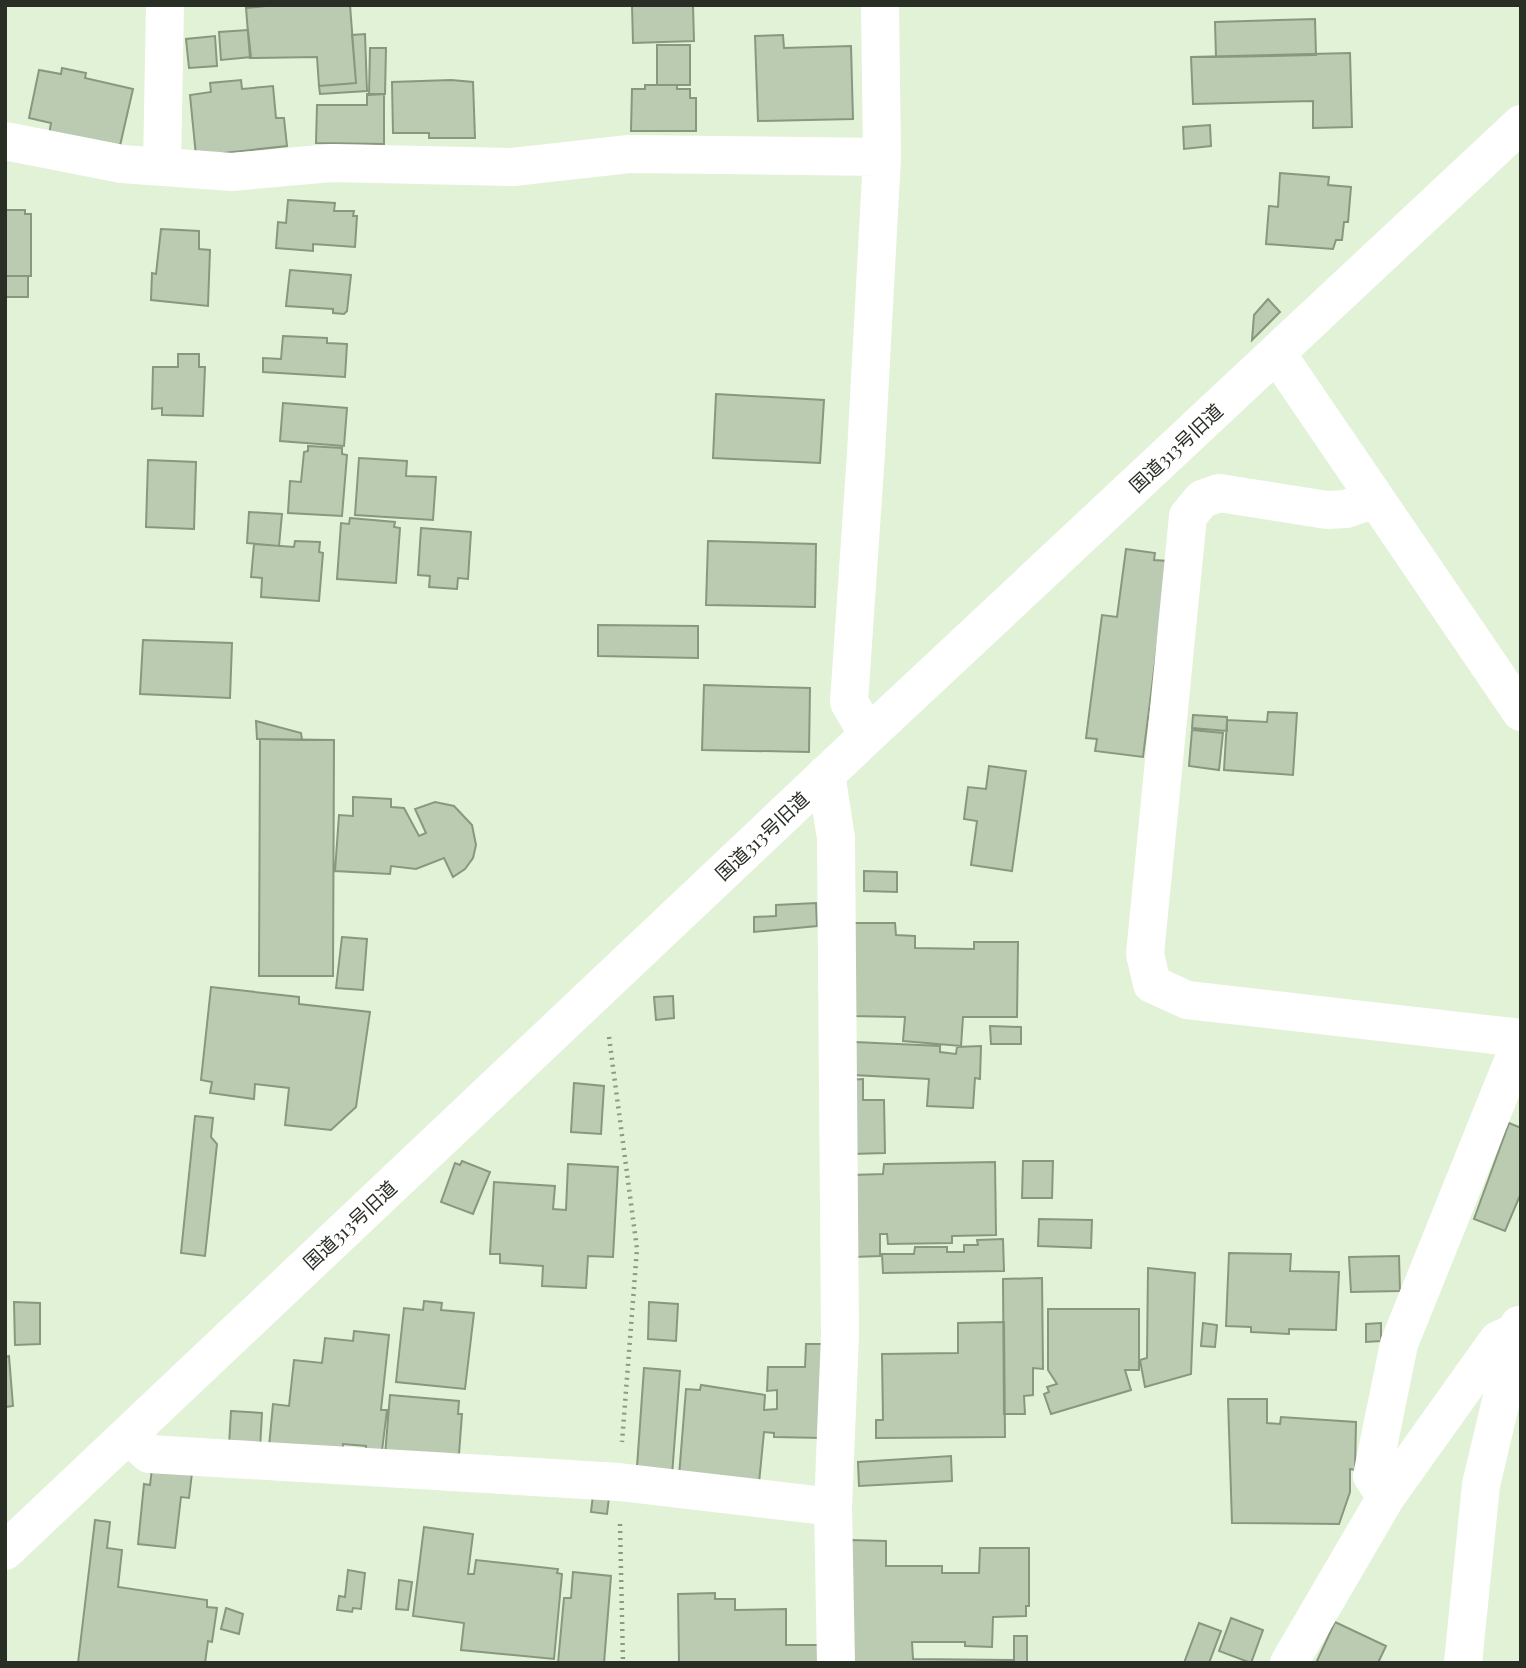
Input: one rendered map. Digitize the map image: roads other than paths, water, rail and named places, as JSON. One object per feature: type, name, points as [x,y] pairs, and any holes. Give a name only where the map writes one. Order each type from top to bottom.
[{"type":"street","points":[[162,167],[165,5]]},
{"type":"street","points":[[868,735],[849,702],[882,157],[880,5]]},
{"type":"street","name":"国道313号旧道","points":[[5,1551],[868,735],[1521,124]]},
{"type":"street","points":[[5,141],[122,164],[232,172],[331,163],[513,167],[629,154],[882,157]]},
{"type":"street","points":[[1277,354],[1521,712]]},
{"type":"street","points":[[1374,499],[1346,509],[1327,510],[1219,493],[1202,499],[1188,516],[1145,954],[1152,984],[1187,1000],[1521,1040],[1399,1344],[1372,1476],[1386,1497]]},
{"type":"street","points":[[827,774],[836,838],[840,1335],[833,1507],[836,1663]]},
{"type":"street","points":[[1289,1663],[1386,1497],[1498,1340],[1518,1326]]},
{"type":"street","points":[[1463,1663],[1481,1485],[1518,1326]]},
{"type":"street","points":[[128,1435],[149,1454],[619,1482],[833,1507]]}]
